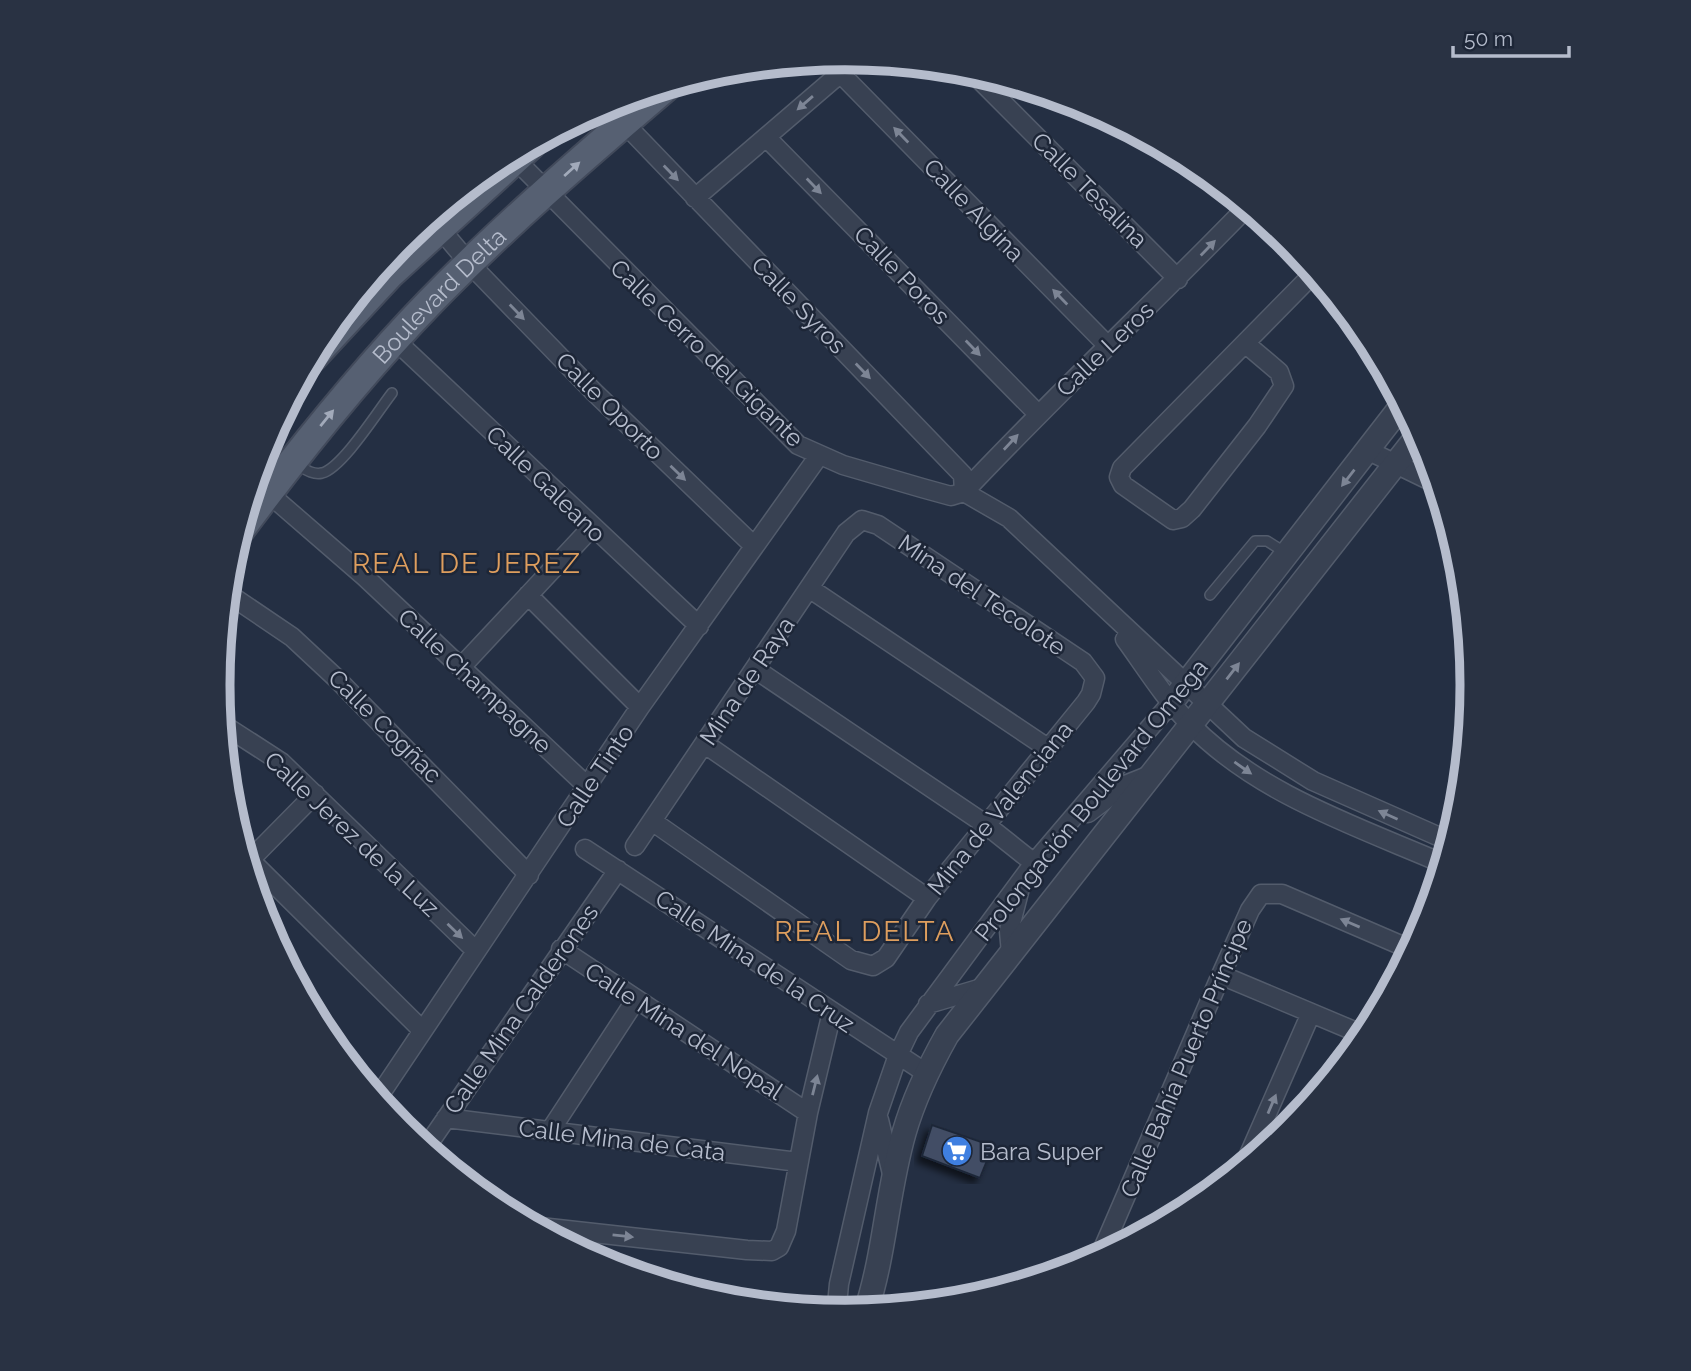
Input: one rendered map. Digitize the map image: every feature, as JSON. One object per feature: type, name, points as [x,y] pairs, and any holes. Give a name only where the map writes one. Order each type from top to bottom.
[{"type":"main road","name":"Boulevard Delta","points":[[257,508],[395,340],[469,263],[647,103]]},
{"type":"main road","name":"Boulevard Delta","points":[[370,296],[415,245]]},
{"type":"street","points":[[695,198],[844,70]]},
{"type":"street","name":"Calle Algina","points":[[840,73],[1108,346]]},
{"type":"street","name":"Calle Tesalina","points":[[987,87],[1178,279]]},
{"type":"street","name":"Calle Syros","points":[[624,123],[963,475],[964,492]]},
{"type":"street","name":"Calle Poros","points":[[766,137],[1037,414]]},
{"type":"street","name":"Calle Cerro del Gigante","points":[[524,161],[545,193],[798,445],[818,457],[942,493],[951,495],[964,492],[1009,518],[1244,738],[1284,765],[1442,838]]},
{"type":"street","name":"Calle Leros","points":[[964,492],[1037,414],[1178,279],[1240,214]]},
{"type":"street","name":"Calle Oporto","points":[[437,226],[469,263],[594,392],[754,546]]},
{"type":"street","points":[[1246,344],[1279,372],[1284,386],[1258,426],[1192,509],[1182,518],[1173,520],[1123,485],[1119,474],[1126,463],[1308,280]]},
{"type":"street","name":"Calle Galeano","points":[[395,340],[591,528],[699,626]]},
{"type":"street","name":"Prolongación Boulevard Omega","points":[[837,1301],[878,1113],[898,1055],[927,1005],[1029,870],[1171,703],[1398,412]]},
{"type":"street","name":"Prolongación Boulevard Omega","points":[[869,1300],[877,1274],[903,1136],[926,1073],[947,1035],[1411,444]]},
{"type":"street","points":[[1369,451],[1424,478]]},
{"type":"street","name":"Calle Tinto","points":[[383,1090],[640,707],[818,457]]},
{"type":"street","name":"Calle Champagne","points":[[268,493],[462,667],[587,786]]},
{"type":"street","name":"Mina de Raya","points":[[635,846],[850,527],[862,520]]},
{"type":"street","name":"Mina del Tecolote","points":[[862,520],[878,525],[1083,662],[1095,678]]},
{"type":"street","points":[[462,667],[591,528]]},
{"type":"street","points":[[809,588],[1046,747]]},
{"type":"street","points":[[528,595],[640,707]]},
{"type":"street","name":"Calle Cogñac","points":[[236,599],[292,637],[336,678],[529,875]]},
{"type":"street","name":"Calle Cerro del Gigante","points":[[1104,609],[1171,703],[1190,725],[1231,760],[1270,785],[1435,860]]},
{"type":"street","points":[[755,669],[985,824],[1029,870],[1009,931],[1011,953]]},
{"type":"street","name":"Mina de Valenciana","points":[[652,821],[851,960],[873,967],[886,958],[927,898],[1091,694],[1095,678]]},
{"type":"street","name":"Calle Jerez de la Luz","points":[[231,730],[281,762],[476,951]]},
{"type":"street","points":[[705,744],[927,898]]},
{"type":"street","points":[[1063,828],[1125,785],[1150,775]]},
{"type":"street","points":[[253,853],[315,794]]},
{"type":"street","name":"Calle Mina de la Cruz","points":[[585,849],[926,1073]]},
{"type":"street","name":"Calle Mina Calderones","points":[[431,1140],[618,870]]},
{"type":"street","points":[[259,871],[422,1030]]},
{"type":"street","name":"Calle Bahía Puerto Príncipe","points":[[1105,1244],[1221,975],[1250,910],[1261,894],[1282,894],[1403,946]]},
{"type":"street","name":"Calle Mina del Nopal","points":[[561,949],[635,1001],[808,1113]]},
{"type":"street","points":[[1221,975],[1354,1031]]},
{"type":"street","points":[[927,1005],[982,988]]},
{"type":"street","points":[[550,1131],[635,1001]]},
{"type":"street","points":[[556,1229],[772,1251],[779,1247],[786,1231],[808,1113],[832,1012]]},
{"type":"street","points":[[1252,1147],[1311,1013]]},
{"type":"street","points":[[878,1113],[894,1179]]},
{"type":"street","name":"Calle Mina de Cata","points":[[446,1118],[798,1162]]},
{"type":"lane","points":[[292,462],[311,473],[324,473],[337,464],[392,393]]},
{"type":"lane","points":[[1210,595],[1255,541],[1267,541],[1288,554]]},
{"type":"building","name":"Bara Super","points":[[932,1125],[993,1146],[980,1178],[922,1156]]},
{"type":"place","name":"Bara Super","points":[[957,1151]]},
{"type":"district","name":"REAL DE JEREZ","points":[[467,563]]},
{"type":"district","name":"REAL DELTA","points":[[865,931]]}]
